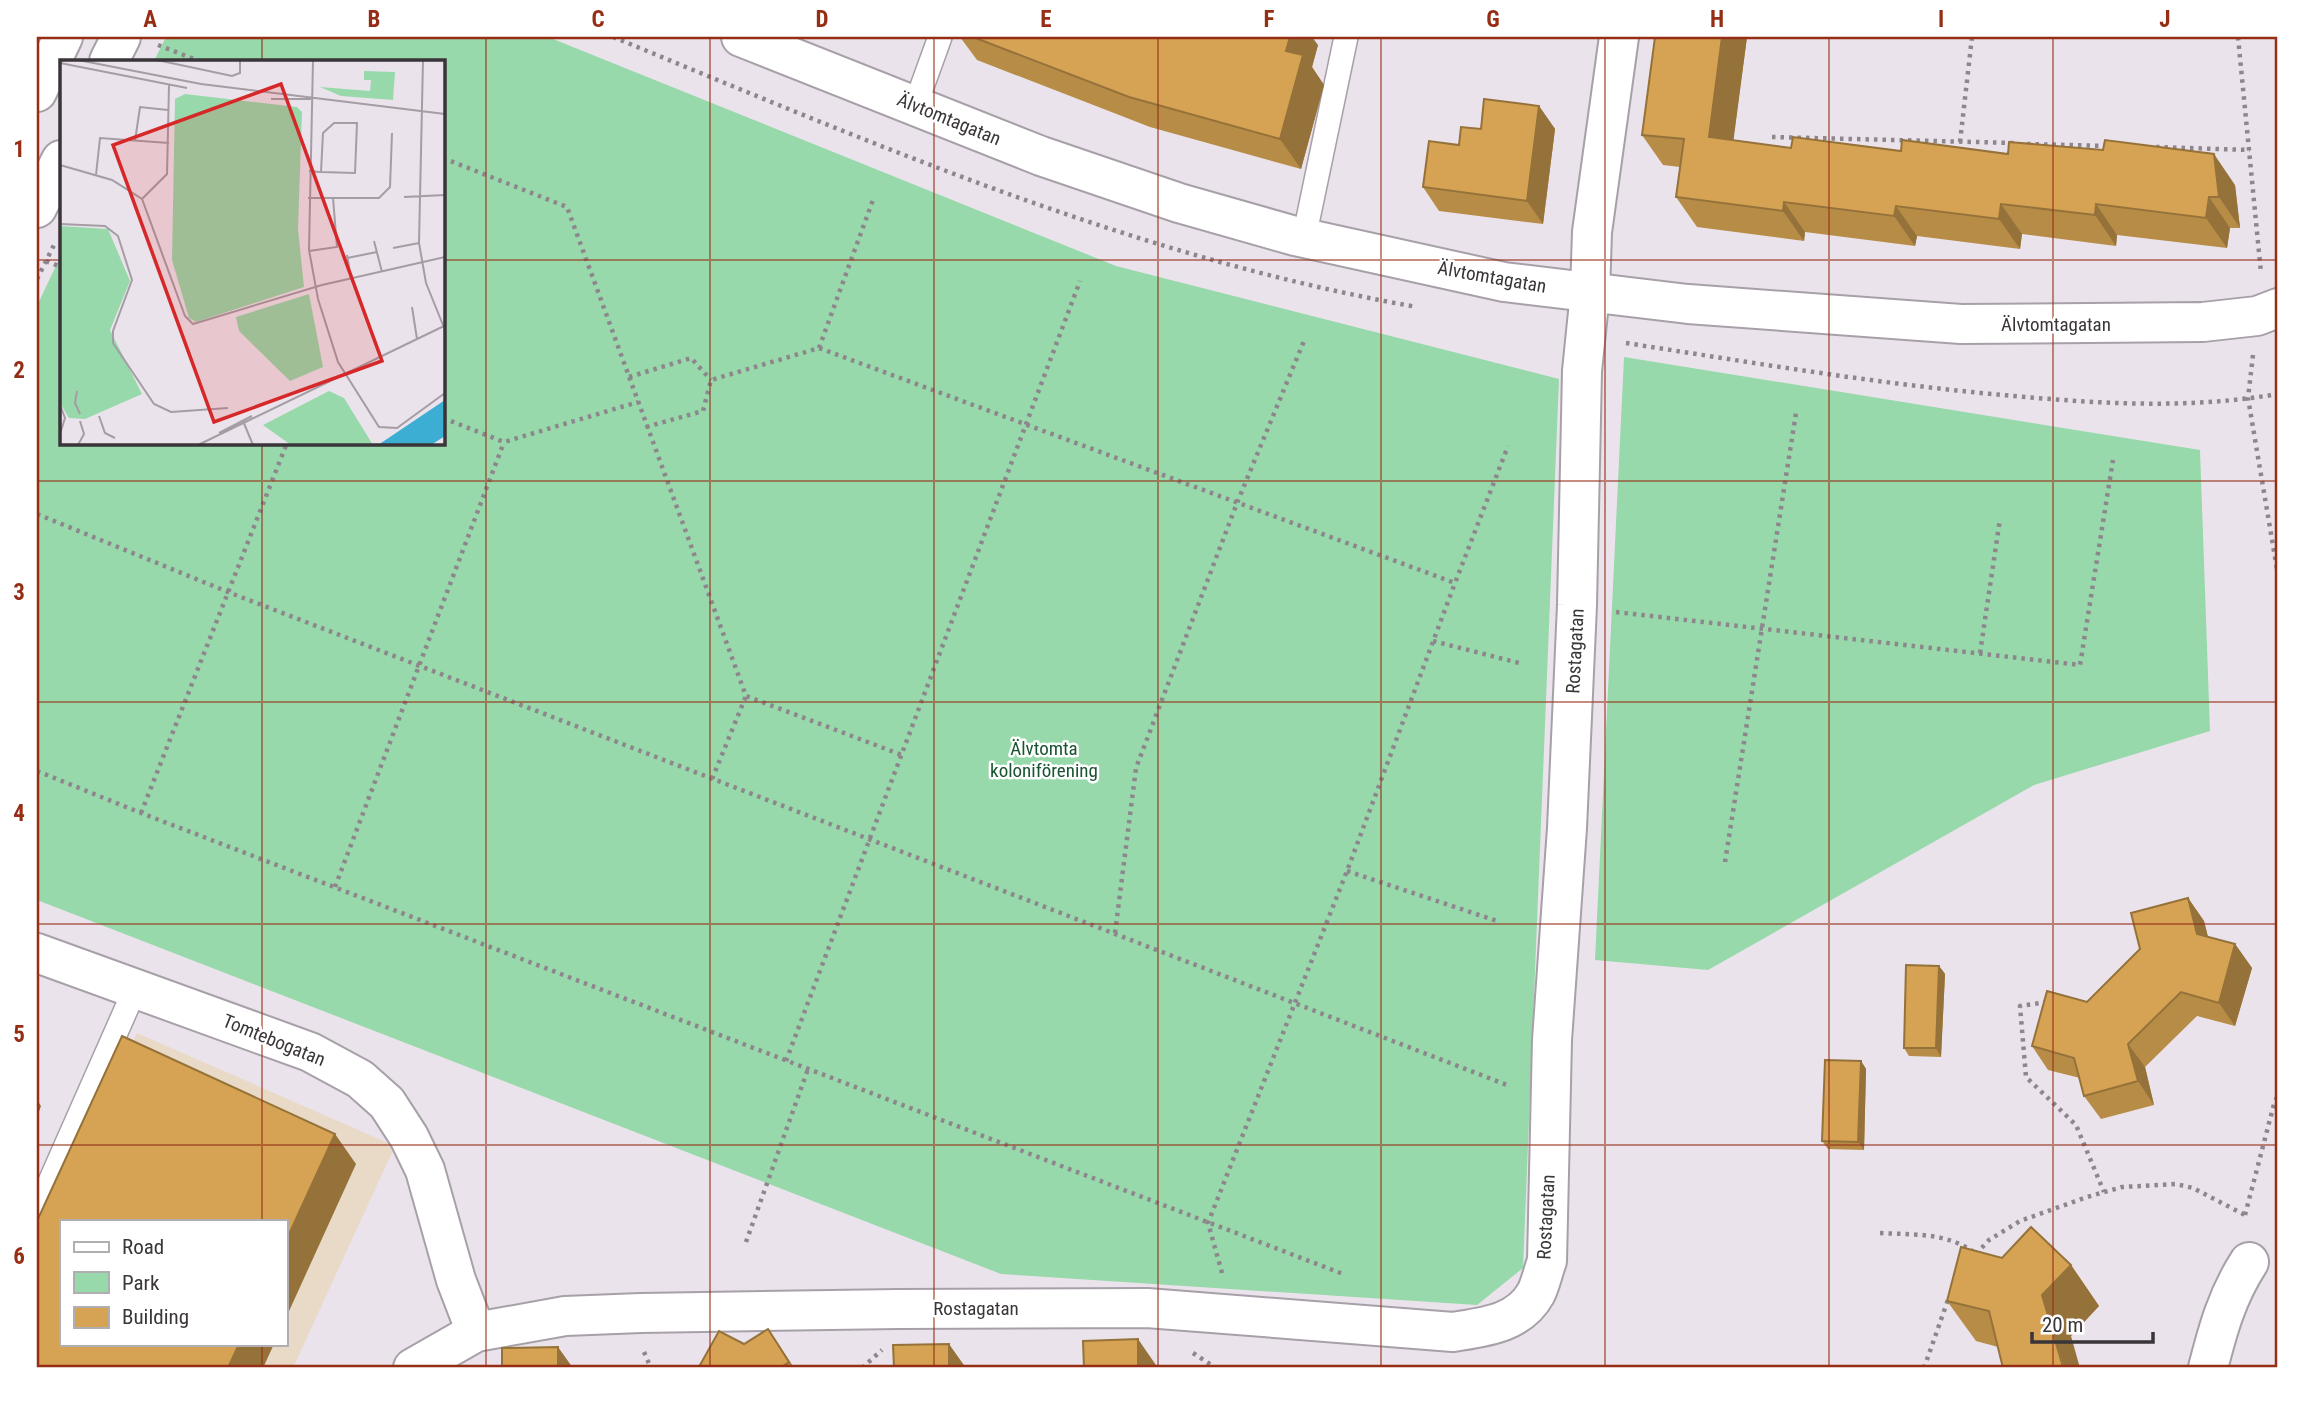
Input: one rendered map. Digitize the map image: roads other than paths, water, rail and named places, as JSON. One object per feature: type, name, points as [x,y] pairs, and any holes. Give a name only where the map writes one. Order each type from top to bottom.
[{"type":"street","points":[[37,92],[63,37]]},
{"type":"street","name":"Älvtomtagatan","points":[[741,37],[1041,156],[1167,199],[1304,238],[1504,282],[1814,315],[1961,324],[2203,322],[2257,316],[2278,308]]},
{"type":"street","name":"Rostagatan","points":[[413,1368],[477,1332],[565,1316],[1147,1308],[1453,1332],[1493,1326],[1521,1312],[1536,1293],[1547,1261],[1552,1040],[1567,828],[1577,606],[1582,371],[1590,293],[1592,232],[1619,37]]},
{"type":"street","points":[[110,60],[138,40]]},
{"type":"street","points":[[37,208],[60,162]]},
{"type":"street","name":"Tomtebogatan","points":[[37,953],[310,1052],[360,1079],[387,1103],[409,1137],[425,1170],[456,1280],[477,1332]]},
{"type":"street","points":[[2207,1368],[2233,1287],[2249,1262]]},
{"type":"lane","points":[[915,106],[940,37]]},
{"type":"lane","points":[[1304,238],[1346,37]]},
{"type":"lane","points":[[37,1211],[136,987]]},
{"type":"park label","name":"Älvtomta koloniförening","points":[[1044,759]]}]
